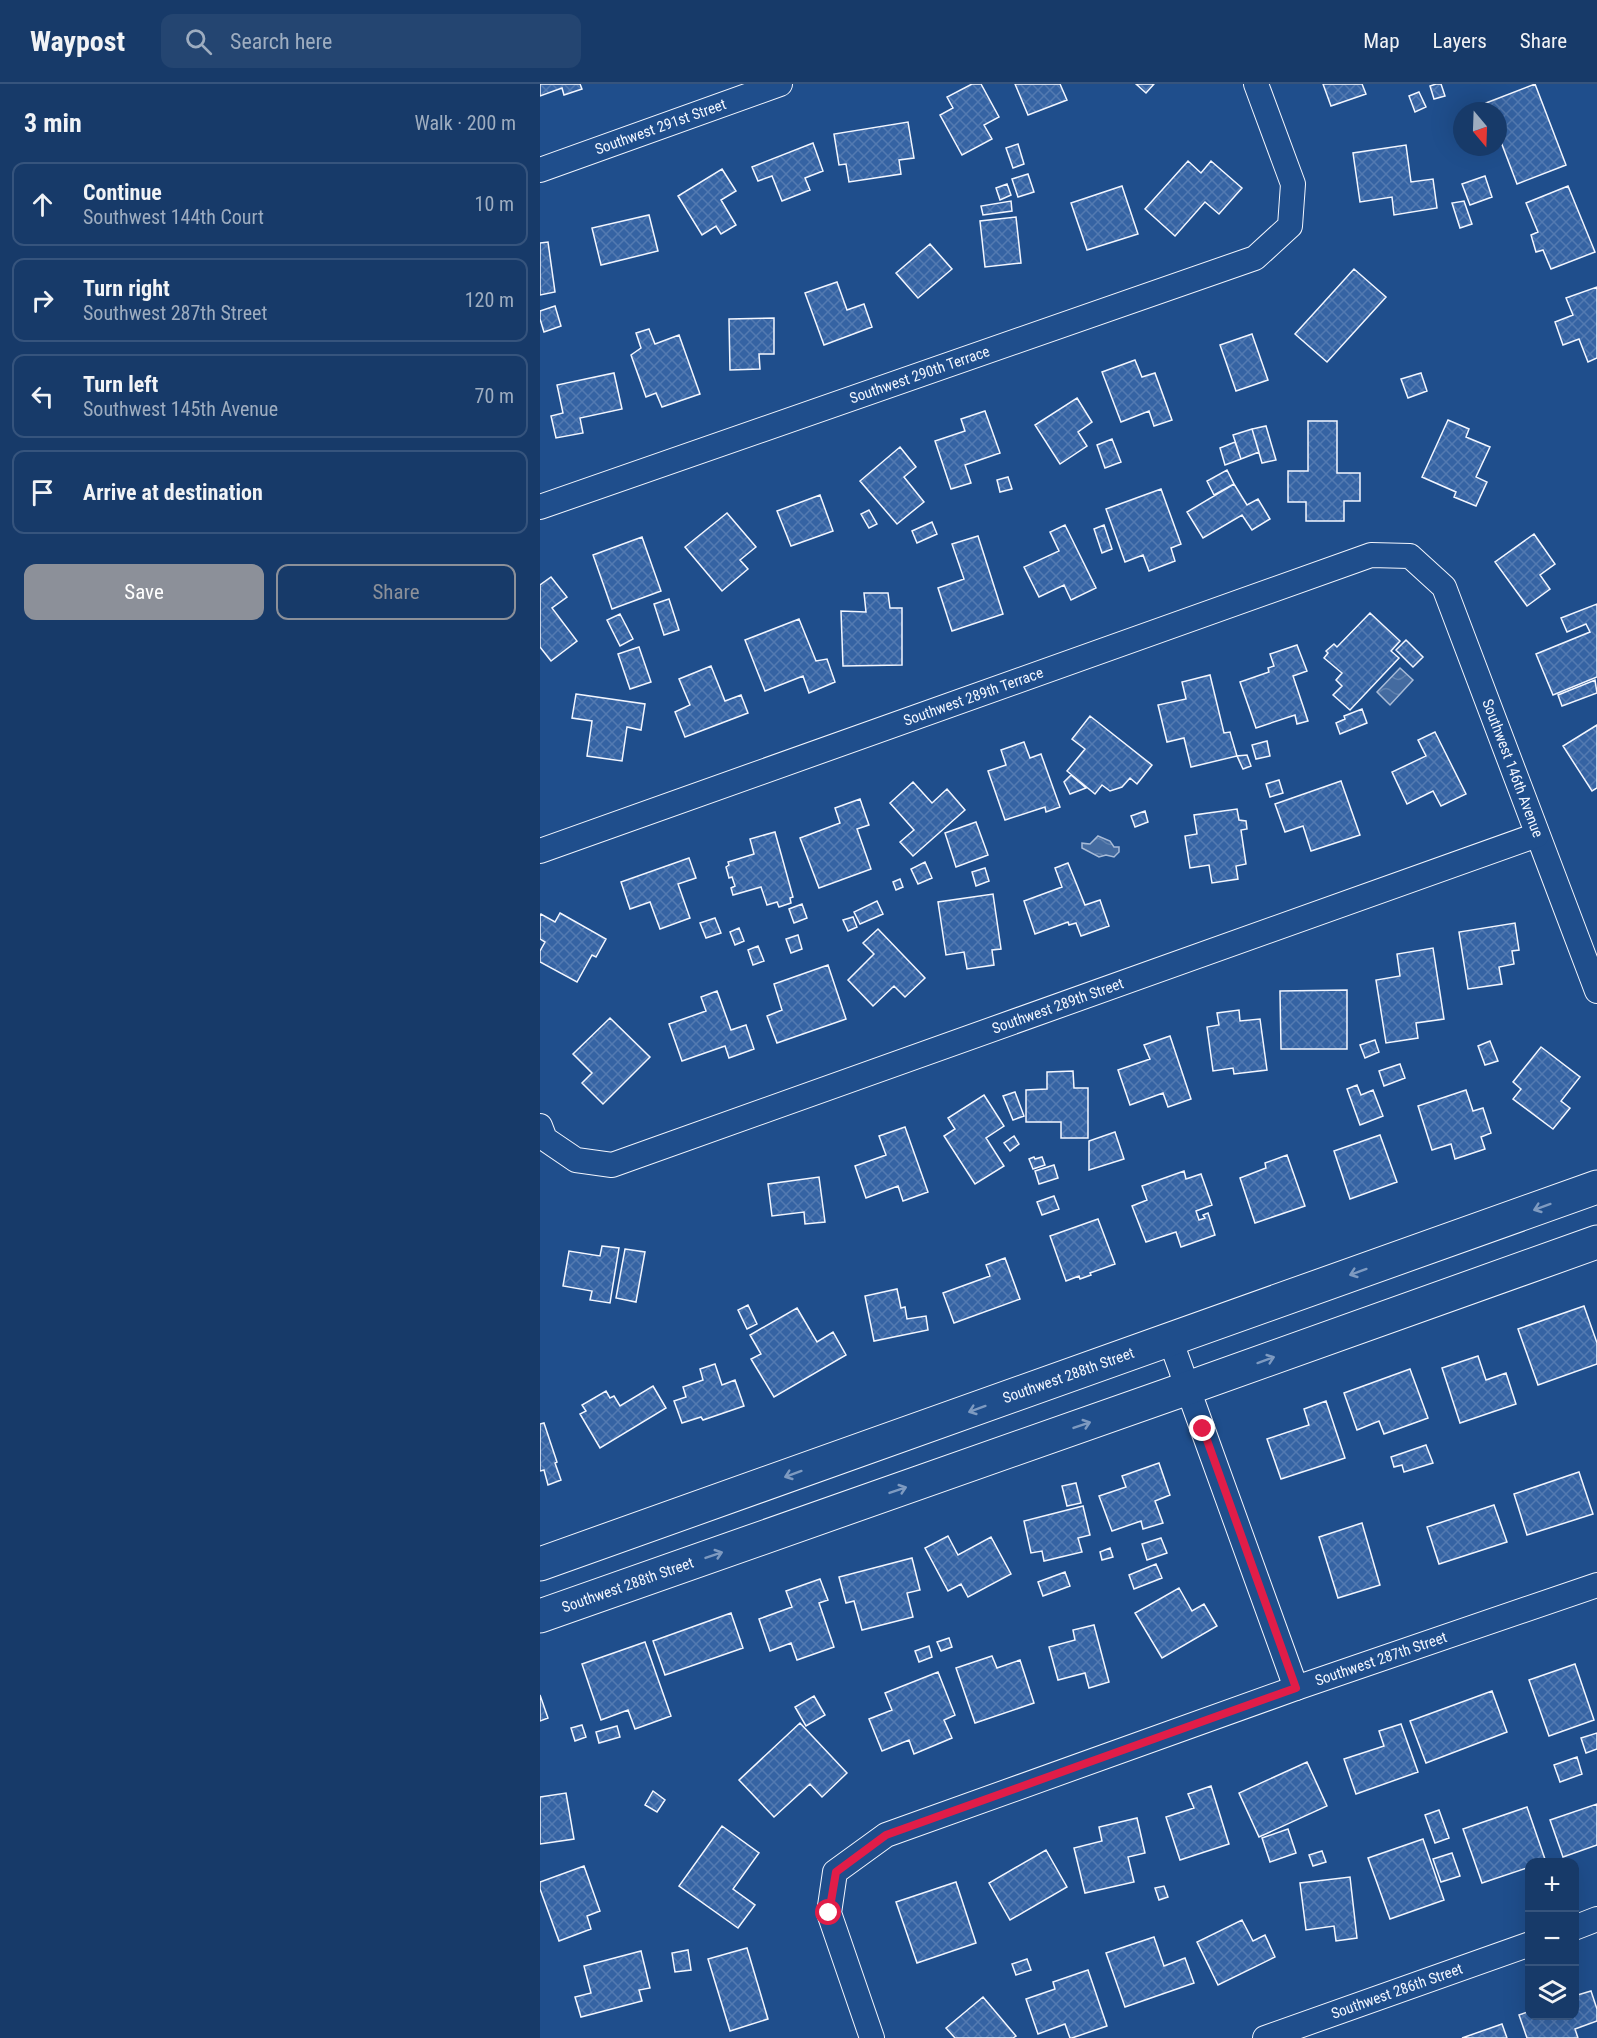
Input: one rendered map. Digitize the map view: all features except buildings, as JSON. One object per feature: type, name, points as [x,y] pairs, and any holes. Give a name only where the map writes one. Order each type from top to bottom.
[{"type":"main road","name":"Southwest 288th Street","points":[[540,1564],[1597,1187]]},
{"type":"main road","name":"Southwest 288th Street","points":[[540,1616],[1597,1242]]},
{"type":"street","name":"Southwest 291st Street","points":[[540,170],[780,84]]},
{"type":"street","name":"Southwest 290th Terrace","points":[[540,507],[1255,258],[1290,226],[1293,184],[1256,84]]},
{"type":"street","name":"Southwest 289th Terrace","points":[[540,850],[1371,555],[1410,556]]},
{"type":"street","name":"Southwest 146th Avenue","points":[[1410,556],[1444,587],[1597,992]]},
{"type":"street","name":"Southwest 289th Street","points":[[540,1126],[545,1139],[576,1160],[612,1165],[1537,835]]},
{"type":"street","points":[[1170,1340],[1296,1688]]},
{"type":"street","name":"Southwest 287th Street","points":[[872,2038],[829,1913],[836,1872],[886,1835],[1296,1688],[1597,1585]]},
{"type":"street","points":[[1579,1927],[1597,1920]]},
{"type":"street","name":"Southwest 286th Street","points":[[1264,2038],[1525,1946]]},
{"type":"water","points":[[1400,668],[1413,680],[1390,705],[1377,692]]},
{"type":"water","points":[[1098,836],[1110,841],[1114,847],[1119,847],[1119,852],[1114,857],[1106,855],[1099,857],[1082,848],[1082,843],[1090,844]]},
{"type":"route","points":[[829,1913],[836,1872],[886,1835],[1296,1688],[1203,1429]]}]
